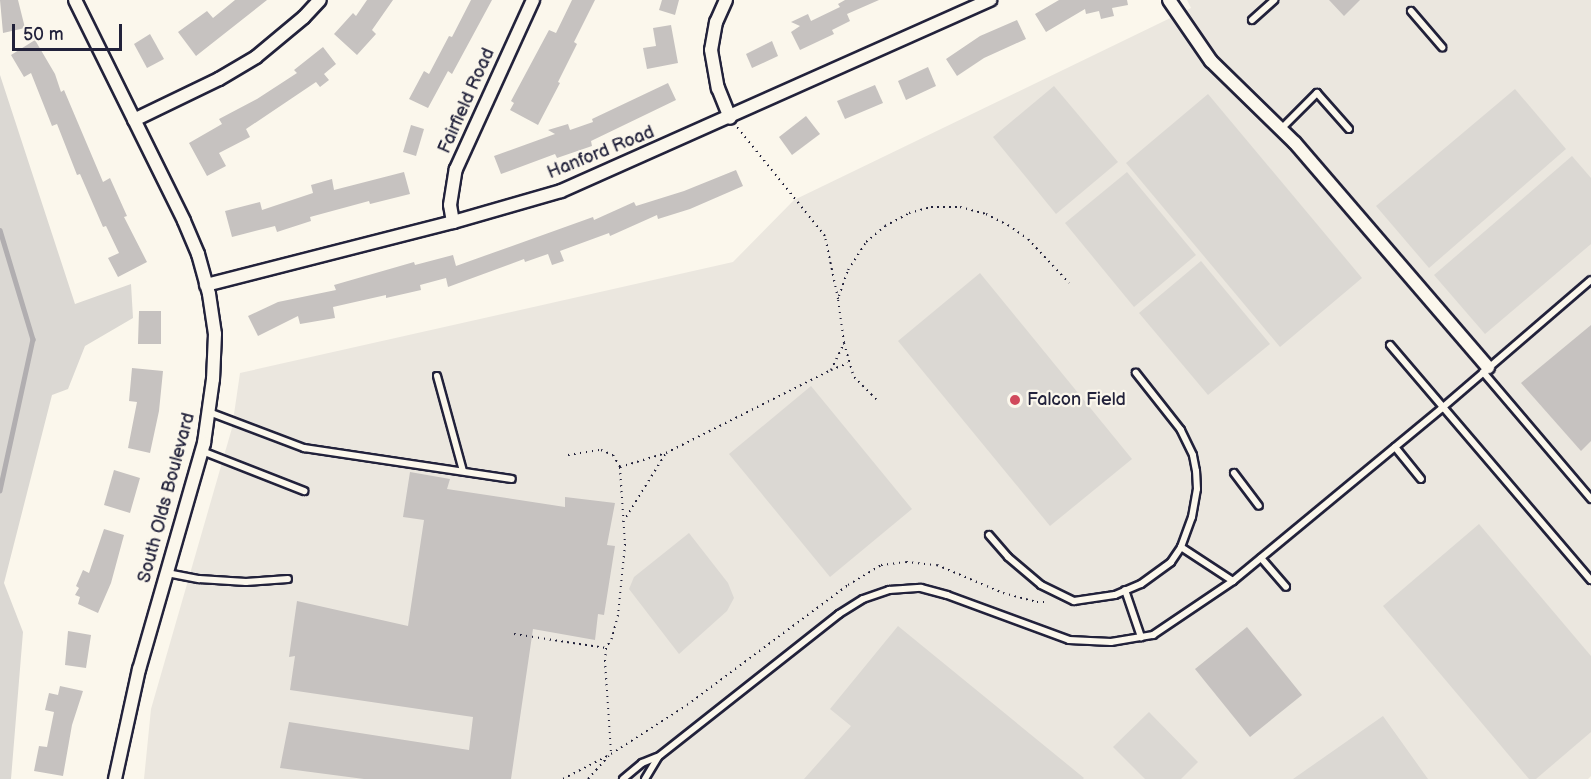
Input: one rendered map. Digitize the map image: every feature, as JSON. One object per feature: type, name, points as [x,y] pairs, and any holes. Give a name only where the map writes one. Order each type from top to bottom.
[{"type":"street","name":"South Olds Boulevard","points":[[75,0],[198,254],[215,334],[209,412],[202,451],[139,669],[115,779]]},
{"type":"street","points":[[134,120],[219,79],[256,57],[304,17],[320,0]]},
{"type":"street","name":"Fairfield Road","points":[[453,222],[450,205],[456,169],[533,0]]},
{"type":"street","points":[[726,0],[716,22],[711,50],[718,88],[730,118]]},
{"type":"street","name":"Hanford Road","points":[[206,285],[453,222],[572,187],[990,0]]},
{"type":"street","points":[[1169,0],[1210,61],[1295,143],[1485,370]]},
{"type":"lane","points":[[1252,20],[1274,0]]},
{"type":"lane","points":[[1411,11],[1442,47]]},
{"type":"lane","points":[[1281,130],[1317,93],[1349,129]]},
{"type":"lane","points":[[623,779],[642,763],[658,757],[839,614],[863,599],[889,590],[921,588],[947,595],[1070,640],[1111,642],[1153,635],[1233,581],[1442,408],[1591,280]]},
{"type":"lane","points":[[1390,345],[1591,580]]},
{"type":"lane","points":[[1485,370],[1591,499]]},
{"type":"lane","points":[[989,535],[1008,557],[1041,585],[1074,601],[1125,590],[1141,584],[1162,569],[1181,547],[1192,517],[1197,489],[1193,455],[1181,430],[1136,373]]},
{"type":"lane","points":[[437,376],[463,471]]},
{"type":"lane","points":[[209,412],[304,448],[512,479]]},
{"type":"lane","points":[[1395,447],[1421,479]]},
{"type":"lane","points":[[202,451],[304,491]]},
{"type":"lane","points":[[1234,473],[1259,506]]},
{"type":"lane","points":[[1181,547],[1233,581]]},
{"type":"lane","points":[[1261,558],[1286,587]]},
{"type":"lane","points":[[167,572],[199,579],[246,582],[288,579]]},
{"type":"lane","points":[[1125,590],[1141,637]]},
{"type":"lane","points":[[645,779],[658,757]]},
{"type":"path","points":[[730,118],[825,237],[848,363],[854,377],[877,400]]},
{"type":"path","points":[[838,299],[848,270],[866,242],[885,226],[909,213],[931,207],[960,207],[987,214],[1008,225],[1028,239],[1069,283]]},
{"type":"path","points":[[831,370],[844,343]]},
{"type":"path","points":[[620,467],[666,453],[848,363]]},
{"type":"path","points":[[568,455],[601,450],[613,455],[620,467],[625,543],[618,615],[612,638],[606,648],[611,754],[588,779]]},
{"type":"path","points":[[623,522],[666,453]]},
{"type":"path","points":[[563,779],[611,754],[687,705],[848,585],[881,565],[906,562],[937,565],[1003,593],[1036,602],[1074,601]]},
{"type":"path","points":[[514,634],[606,648]]},
{"type":"shaded area","points":[[1187,0],[1591,0],[1591,776],[1588,779],[144,779],[151,709],[232,428],[240,373],[733,262],[794,200],[1191,8]]},
{"type":"shaded area","points":[[0,75],[75,304],[131,284],[133,318],[85,346],[68,389],[52,395],[4,583],[23,632],[11,779],[0,779]]},
{"type":"shaded area","points":[[1054,86],[1118,162],[1056,214],[993,137]]},
{"type":"shaded area","points":[[1515,89],[1566,149],[1429,268],[1376,206]]},
{"type":"shaded area","points":[[1208,94],[1362,278],[1280,347],[1126,163]]},
{"type":"shaded area","points":[[1572,156],[1591,178],[1591,244],[1485,334],[1434,275]]},
{"type":"shaded area","points":[[1127,172],[1196,255],[1134,307],[1065,223]]},
{"type":"shaded area","points":[[1201,261],[1270,344],[1208,395],[1139,313]]},
{"type":"shaded area","name":"Falcon Field","points":[[980,273],[1132,459],[1050,526],[898,341]]},
{"type":"shaded area","points":[[811,386],[912,509],[830,577],[729,454]]},
{"type":"shaded area","points":[[1479,524],[1591,656],[1591,732],[1536,779],[1529,779],[1383,606]]},
{"type":"shaded area","points":[[689,533],[728,583],[734,598],[727,611],[679,654],[629,589],[634,577]]},
{"type":"shaded area","points":[[898,626],[1084,778],[804,779],[851,726],[830,709]]},
{"type":"shaded area","points":[[1149,712],[1198,762],[1181,779],[1145,779],[1113,747]]},
{"type":"shaded area","points":[[1383,716],[1428,779],[1293,779]]},
{"type":"building","points":[[0,0],[18,0],[25,28],[3,33]]},
{"type":"building","points":[[235,0],[267,0],[196,56],[178,32],[207,11],[213,18]]},
{"type":"building","points":[[367,0],[393,0],[372,30],[376,34],[357,55],[334,34],[353,13],[356,16]]},
{"type":"building","points":[[471,0],[492,0],[452,74],[448,71],[428,108],[409,99],[424,71],[429,74]]},
{"type":"building","points":[[572,0],[595,0],[574,42],[577,44],[558,82],[560,83],[538,125],[510,110],[514,103],[511,101],[549,30],[556,33]]},
{"type":"building","points":[[662,0],[679,0],[675,15],[659,10]]},
{"type":"building","points":[[845,0],[879,0],[847,14],[850,21],[832,30],[834,34],[800,50],[791,32],[800,26],[791,22],[808,14],[811,21],[840,7],[838,4]]},
{"type":"building","points":[[1059,0],[1127,0],[1128,5],[1112,8],[1114,16],[1101,19],[1099,11],[1086,14],[1085,9],[1046,32],[1035,14]]},
{"type":"building","points":[[1329,0],[1360,0],[1344,16]]},
{"type":"building","points":[[1017,20],[1026,39],[984,58],[957,76],[946,59],[980,36]]},
{"type":"building","points":[[671,25],[678,63],[647,69],[643,48],[656,46],[653,28]]},
{"type":"building","points":[[150,34],[164,59],[147,68],[134,44]]},
{"type":"building","points":[[35,40],[55,74],[61,92],[64,90],[103,182],[110,178],[127,216],[124,217],[147,262],[118,277],[108,258],[119,253],[106,226],[103,227],[80,174],[77,175],[57,124],[52,126],[31,73],[24,77],[11,55]]},
{"type":"building","points":[[772,41],[778,56],[752,68],[746,54]]},
{"type":"building","points":[[323,47],[336,64],[324,74],[329,80],[320,87],[316,82],[246,129],[250,137],[219,153],[226,166],[207,176],[189,143],[222,124],[219,119],[257,99],[297,73],[294,70]]},
{"type":"building","points":[[928,67],[936,86],[906,100],[898,81]]},
{"type":"building","points":[[668,83],[676,100],[591,141],[592,146],[557,158],[555,154],[501,174],[494,156],[555,134],[548,130],[568,124],[570,130],[593,122],[592,119]]},
{"type":"building","points":[[875,85],[883,103],[845,119],[837,101]]},
{"type":"building","points":[[806,116],[820,134],[792,155],[779,137]]},
{"type":"building","points":[[411,125],[424,129],[416,156],[403,152]]},
{"type":"building","points":[[736,170],[743,186],[690,209],[658,219],[657,215],[610,236],[609,233],[560,251],[564,261],[552,265],[548,254],[525,262],[524,259],[448,287],[446,278],[420,285],[421,290],[333,307],[335,318],[300,324],[298,316],[258,336],[248,316],[278,302],[336,290],[334,285],[414,262],[415,265],[453,255],[456,266],[593,217],[594,220],[634,202],[636,206],[684,191]]},
{"type":"building","points":[[404,172],[410,194],[370,204],[369,201],[310,217],[311,221],[277,232],[275,226],[232,237],[225,211],[260,202],[262,210],[313,193],[311,185],[332,179],[334,190]]},
{"type":"building","points":[[139,311],[161,311],[161,344],[138,344]]},
{"type":"building","points":[[1591,325],[1591,441],[1581,451],[1521,383]]},
{"type":"building","points":[[132,368],[163,371],[159,411],[150,453],[128,448],[137,402],[129,401]]},
{"type":"building","points":[[114,470],[140,478],[130,513],[104,505]]},
{"type":"building","points":[[410,472],[450,479],[447,489],[565,507],[565,497],[615,503],[607,545],[615,546],[604,615],[598,614],[595,640],[533,629],[511,779],[364,779],[280,768],[289,722],[469,750],[473,717],[290,690],[295,656],[289,657],[297,601],[408,626],[424,520],[403,517]]},
{"type":"building","points":[[104,529],[124,535],[111,583],[98,613],[78,604],[80,597],[75,595],[83,570],[89,573]]},
{"type":"building","points":[[1247,627],[1302,695],[1250,737],[1195,669]]},
{"type":"building","points":[[68,631],[91,635],[86,668],[65,665]]},
{"type":"building","points":[[60,686],[83,691],[72,725],[63,776],[34,771],[39,746],[47,747],[54,712],[45,710],[49,693],[58,695]]},
{"type":"waterway","points":[[0,230],[33,339],[0,490]]},
{"type":"place","name":"Falcon Field","points":[[1015,400]]}]
